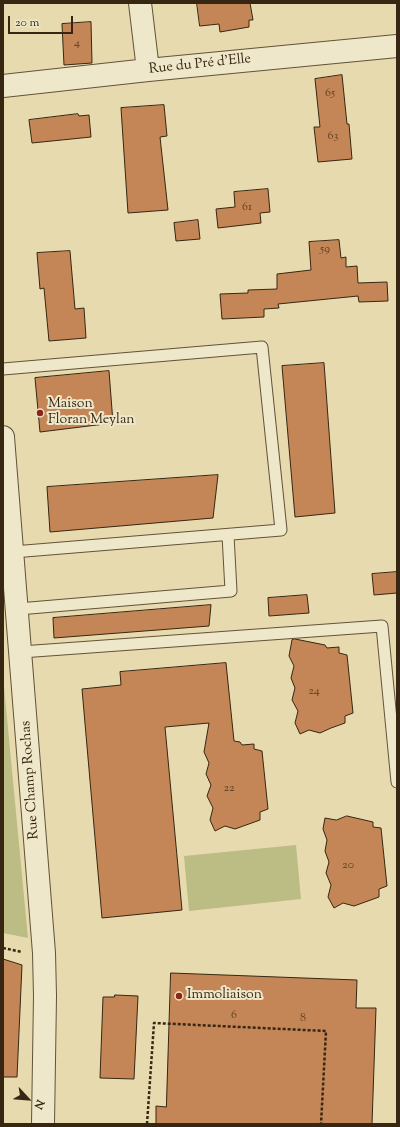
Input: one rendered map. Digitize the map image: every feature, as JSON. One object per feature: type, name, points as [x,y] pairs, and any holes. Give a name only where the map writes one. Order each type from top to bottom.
[{"type":"street","points":[[140,3],[148,70]]},
{"type":"street","name":"Rue du Pré d'Elle","points":[[3,86],[148,70],[397,46]]},
{"type":"street","name":"Rue Champ Rochas","points":[[3,437],[18,609],[44,953],[45,996],[43,1124]]},
{"type":"lane","points":[[3,369],[262,347],[280,530],[13,552]]},
{"type":"lane","points":[[18,609],[231,591],[228,535]]},
{"type":"lane","points":[[21,652],[382,626],[397,782]]},
{"type":"path","points":[[147,1124],[154,1023],[326,1031],[321,1124]]},
{"type":"green space","points":[[3,674],[5,697],[28,938],[3,933]]},
{"type":"green space","points":[[296,845],[301,899],[189,911],[184,856]]},
{"type":"building","points":[[197,3],[250,3],[253,20],[249,20],[249,27],[220,32],[219,24],[200,26]]},
{"type":"building","points":[[91,22],[92,63],[64,65],[62,24]]},
{"type":"building","points":[[342,75],[352,159],[318,162],[314,127],[320,127],[315,79]]},
{"type":"building","points":[[164,105],[167,136],[160,137],[168,210],[128,213],[121,108]]},
{"type":"building","points":[[78,114],[79,116],[89,115],[91,137],[32,143],[29,120]]},
{"type":"building","points":[[268,189],[270,212],[260,213],[261,223],[218,228],[216,209],[235,207],[234,192]]},
{"type":"building","points":[[198,220],[200,239],[176,241],[174,223]]},
{"type":"building","points":[[339,240],[341,258],[346,257],[346,267],[357,266],[358,283],[387,282],[388,301],[359,302],[358,296],[278,304],[279,308],[264,309],[264,317],[222,319],[220,294],[248,293],[248,290],[277,289],[277,274],[311,270],[309,242]]},
{"type":"building","points":[[70,251],[75,309],[84,308],[86,338],[49,341],[44,288],[40,289],[37,253]]},
{"type":"building","points":[[324,363],[335,513],[295,517],[282,366]]},
{"type":"building","points":[[109,371],[113,423],[40,432],[35,378]]},
{"type":"building","points":[[218,475],[213,518],[50,532],[47,487]]},
{"type":"building","points":[[397,572],[397,593],[374,595],[372,574]]},
{"type":"building","points":[[307,595],[309,613],[269,616],[268,598]]},
{"type":"building","points":[[211,605],[209,626],[54,638],[53,618]]},
{"type":"building","points":[[295,639],[325,645],[327,648],[339,647],[339,653],[347,655],[353,713],[345,716],[345,723],[320,733],[309,730],[300,734],[295,723],[298,711],[292,700],[295,688],[291,678],[294,666],[289,656],[292,640]]},
{"type":"building","points":[[226,663],[234,741],[240,742],[242,745],[254,744],[254,749],[262,751],[268,809],[260,812],[260,820],[235,829],[225,826],[215,831],[210,820],[213,808],[207,796],[211,785],[206,774],[209,763],[204,752],[209,723],[165,727],[182,910],[102,918],[82,689],[121,685],[120,672]]},
{"type":"building","points":[[347,816],[373,822],[373,827],[381,828],[387,886],[379,889],[379,897],[354,906],[343,903],[334,908],[328,897],[331,885],[326,873],[329,862],[325,851],[327,840],[323,829],[325,818],[336,820]]},
{"type":"building","points":[[3,959],[22,965],[17,1077],[3,1077]]},
{"type":"building","points":[[171,973],[357,980],[356,1008],[376,1008],[372,1124],[156,1124],[156,1106],[166,1107]]},
{"type":"building","points":[[115,995],[138,996],[134,1079],[100,1078],[103,997],[114,997]]},
{"type":"place","name":"Maison Floran Meylan","points":[[40,413]]},
{"type":"place","name":"Immoliaison","points":[[179,996]]}]
